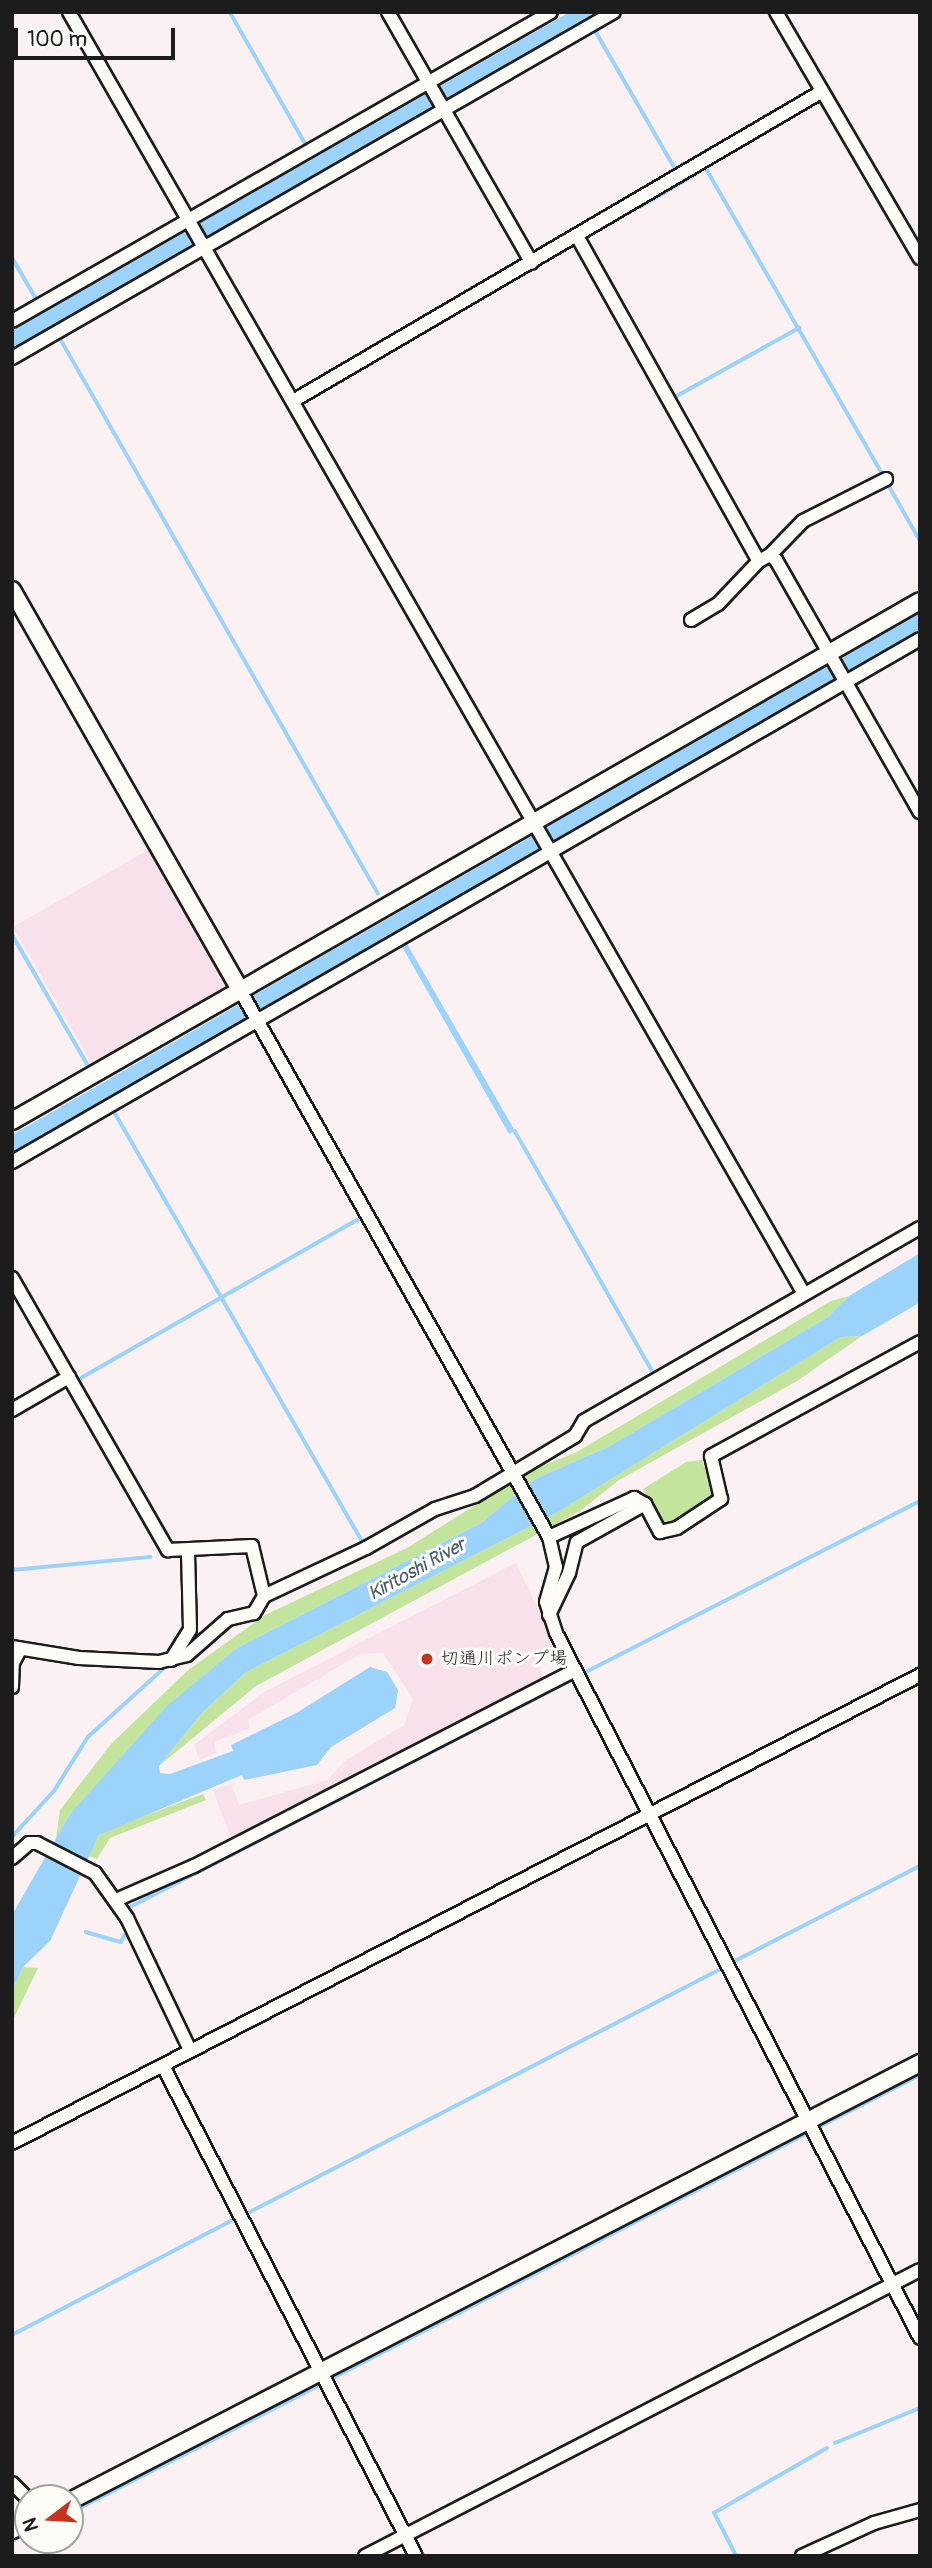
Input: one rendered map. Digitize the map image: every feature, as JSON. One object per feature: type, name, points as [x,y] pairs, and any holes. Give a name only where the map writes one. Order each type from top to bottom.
[{"type":"street","points":[[69,12],[803,1292]]},
{"type":"street","points":[[388,12],[532,263]]},
{"type":"street","points":[[12,321],[197,234],[436,97],[551,12]]},
{"type":"street","points":[[12,358],[197,234],[436,97],[614,12]]},
{"type":"street","points":[[776,12],[920,258]]},
{"type":"street","points":[[293,401],[821,92]]},
{"type":"street","points":[[577,236],[764,558],[830,657],[920,812]]},
{"type":"street","points":[[691,620],[718,604],[803,521],[886,478]]},
{"type":"street","points":[[12,590],[549,1536],[556,1557],[546,1602],[549,1615],[649,1815],[920,2338]]},
{"type":"street","points":[[12,1162],[248,1007],[542,838],[920,601]]},
{"type":"street","points":[[12,1121],[248,1007],[542,838],[920,639]]},
{"type":"street","points":[[12,1688],[16,1649],[79,1658],[171,1660],[187,1655],[228,1619],[254,1612],[264,1596],[366,1548],[435,1509],[475,1496],[514,1476],[575,1436],[584,1421],[803,1292],[920,1228]]},
{"type":"street","points":[[12,1279],[168,1550],[252,1546],[264,1596]]},
{"type":"street","points":[[549,1536],[634,1498],[645,1504],[660,1532],[677,1528],[721,1499],[711,1456],[920,1342]]},
{"type":"street","points":[[12,1410],[69,1377]]},
{"type":"street","points":[[549,1615],[569,1573],[577,1542],[645,1504]]},
{"type":"street","points":[[171,1660],[190,1629],[188,1550]]},
{"type":"street","points":[[116,1900],[194,1866],[575,1670]]},
{"type":"street","points":[[12,2143],[920,1675]]},
{"type":"street","points":[[12,1858],[29,1843],[37,1843],[95,1873],[116,1900],[190,2050]]},
{"type":"street","points":[[84,2494],[920,2063]]},
{"type":"street","points":[[163,2066],[416,2556]]},
{"type":"street","points":[[365,2556],[920,2270]]},
{"type":"street","points":[[802,2556],[874,2523],[920,2510]]},
{"type":"shaded area","points":[[150,849],[229,987],[93,1065],[13,927]]},
{"type":"shaded area","points":[[516,1563],[557,1650],[539,1665],[544,1678],[231,1838],[213,1790],[231,1784],[239,1805],[327,1780],[345,1761],[404,1725],[413,1699],[383,1653],[360,1654],[248,1720],[250,1728],[214,1742],[217,1753],[200,1760],[194,1745],[264,1692]]},
{"type":"green space","points":[[849,1296],[828,1317],[610,1446],[535,1479],[481,1523],[237,1648],[70,1814],[56,1839],[60,1810],[111,1744],[187,1671],[265,1615],[407,1548],[531,1470],[575,1453],[831,1301]]},
{"type":"green space","points":[[862,1336],[797,1381],[619,1480],[580,1511],[256,1686],[159,1766],[202,1713],[245,1673],[558,1512],[841,1337]]},
{"type":"green space","points":[[702,1460],[715,1497],[673,1524],[661,1523],[643,1489],[686,1462]]},
{"type":"green space","points":[[203,1794],[206,1800],[110,1838],[97,1859],[89,1856],[99,1835]]},
{"type":"green space","points":[[23,1967],[38,1968],[12,2022],[12,1991]]},
{"type":"water","points":[[570,12],[604,12],[448,101],[445,96],[432,104],[434,109],[209,238],[206,233],[194,240],[195,246],[12,350],[12,331],[187,231],[191,235],[203,228],[200,223],[426,94],[429,99],[443,91],[440,86]]},
{"type":"water","points":[[920,613],[920,633],[555,842],[552,837],[539,844],[542,849],[260,1011],[257,1007],[246,1013],[246,1019],[12,1153],[12,1135],[238,1005],[241,1009],[253,1002],[251,997],[534,835],[537,839],[549,832],[547,827]]},
{"type":"water","points":[[406,942],[515,1131],[509,1134],[401,945]]},
{"type":"water","name":"Kiritoshi River","points":[[920,1253],[920,1302],[862,1336],[841,1337],[558,1512],[245,1673],[202,1713],[159,1766],[160,1773],[170,1774],[233,1751],[231,1745],[298,1712],[370,1667],[387,1672],[398,1690],[395,1708],[331,1747],[317,1765],[244,1780],[242,1775],[99,1835],[50,1941],[23,1967],[12,1991],[12,1915],[70,1814],[167,1706],[237,1648],[481,1523],[535,1479],[610,1446],[828,1317],[849,1296]]},
{"type":"waterway","points":[[230,12],[305,143]]},
{"type":"waterway","points":[[595,30],[676,170]]},
{"type":"waterway","points":[[706,168],[883,475]]},
{"type":"waterway","points":[[640,207],[696,174]]},
{"type":"waterway","points":[[12,257],[37,300]]},
{"type":"waterway","points":[[675,397],[799,328]]},
{"type":"waterway","points":[[60,338],[378,893]]},
{"type":"waterway","points":[[888,484],[920,540]]},
{"type":"waterway","points":[[12,934],[88,1065]]},
{"type":"waterway","points":[[114,1111],[362,1541]]},
{"type":"waterway","points":[[515,1131],[652,1370]]},
{"type":"waterway","points":[[81,1378],[359,1219]]},
{"type":"waterway","points":[[12,1417],[62,1389]]},
{"type":"waterway","points":[[584,1673],[920,1501]]},
{"type":"waterway","points":[[12,1570],[150,1557]]},
{"type":"waterway","points":[[12,1837],[54,1791],[88,1737],[164,1668]]},
{"type":"waterway","points":[[132,1906],[574,1679]]},
{"type":"waterway","points":[[733,1962],[920,1866]]},
{"type":"waterway","points":[[86,1932],[121,1942],[124,1936]]},
{"type":"waterway","points":[[248,2213],[721,1969]]},
{"type":"waterway","points":[[817,2128],[920,2075]]},
{"type":"waterway","points":[[333,2378],[806,2134]]},
{"type":"waterway","points":[[12,2335],[233,2220]]},
{"type":"waterway","points":[[84,2506],[320,2385]]},
{"type":"waterway","points":[[835,2443],[920,2408]]},
{"type":"waterway","points":[[736,2556],[714,2513],[827,2448]]},
{"type":"place","name":"切通川ポンプ場","points":[[427,1659]]}]
